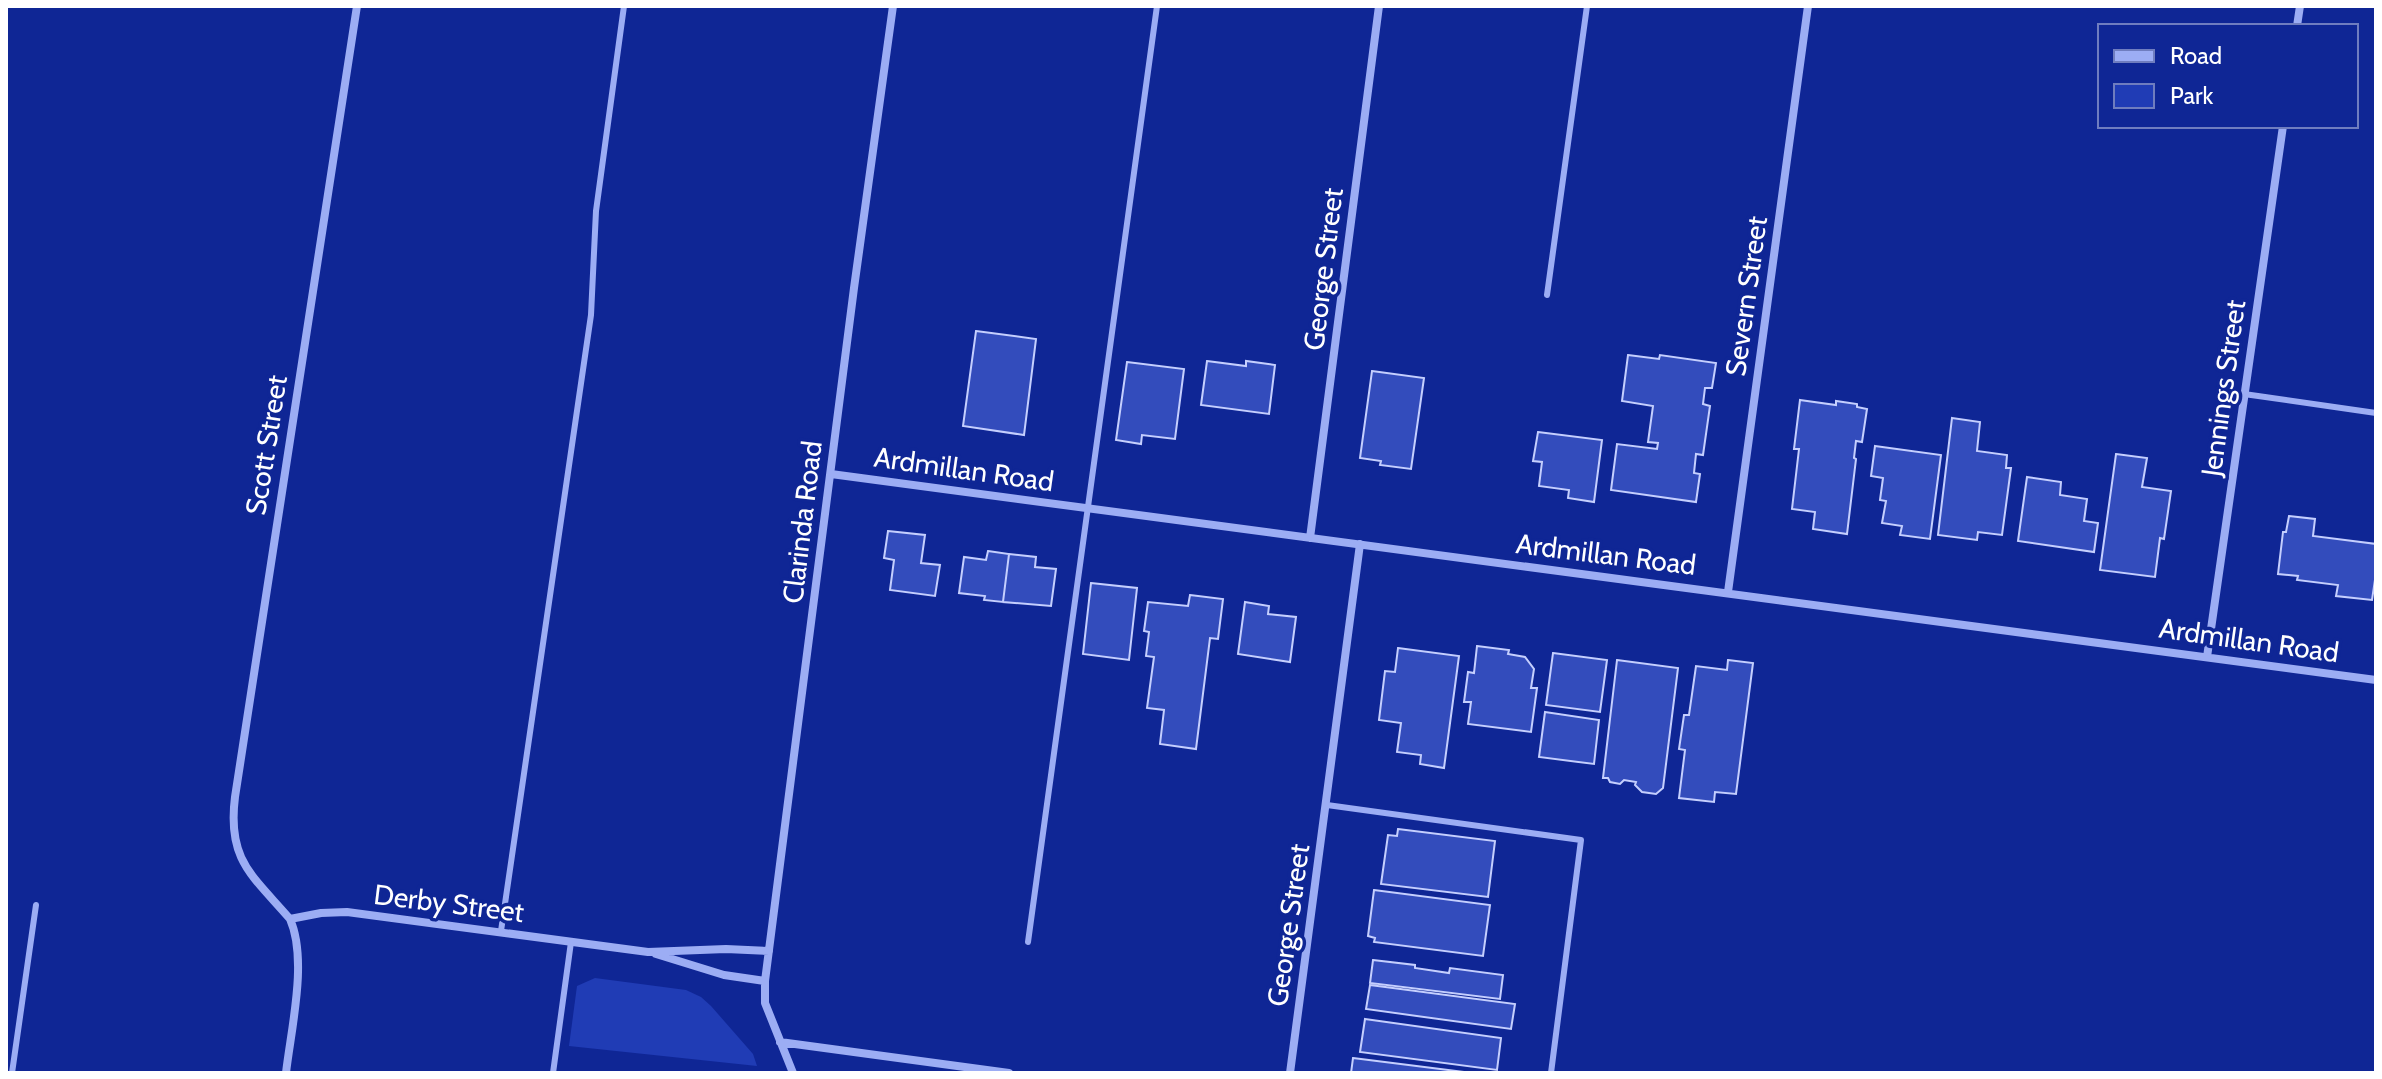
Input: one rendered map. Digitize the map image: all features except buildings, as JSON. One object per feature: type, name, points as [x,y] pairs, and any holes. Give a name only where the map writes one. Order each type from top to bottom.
[{"type":"street","name":"Scott Street","points":[[290,919],[243,864],[235,843],[232,821],[357,6]]},
{"type":"street","name":"Clarinda Road","points":[[793,1073],[765,1003],[765,981],[893,6]]},
{"type":"street","name":"George Street","points":[[1310,538],[1379,6]]},
{"type":"street","name":"Severn Street","points":[[1728,592],[1808,6]]},
{"type":"street","name":"Jennings Street","points":[[2207,657],[2283,128]]},
{"type":"street","name":"Ardmillan Road","points":[[831,474],[2376,680]]},
{"type":"street","name":"George Street","points":[[1290,1073],[1360,544]]},
{"type":"street","name":"Derby Street","points":[[290,919],[347,912],[501,931],[648,952],[724,975],[765,981]]},
{"type":"street","points":[[286,1073],[298,971],[295,929],[290,919]]},
{"type":"street","name":"Derby Street","points":[[648,952],[769,951]]},
{"type":"street","points":[[780,1042],[1009,1073]]},
{"type":"lane","points":[[501,931],[591,315],[596,211],[624,6]]},
{"type":"lane","points":[[1028,942],[1157,6]]},
{"type":"lane","points":[[1547,295],[1587,6]]},
{"type":"lane","points":[[2244,394],[2376,413]]},
{"type":"lane","points":[[1327,805],[1581,840],[1551,1073]]},
{"type":"lane","points":[[12,1073],[36,905]]},
{"type":"lane","points":[[553,1073],[571,942]]},
{"type":"green space","points":[[595,978],[686,990],[701,997],[753,1054],[757,1066],[569,1046],[577,986]]}]
